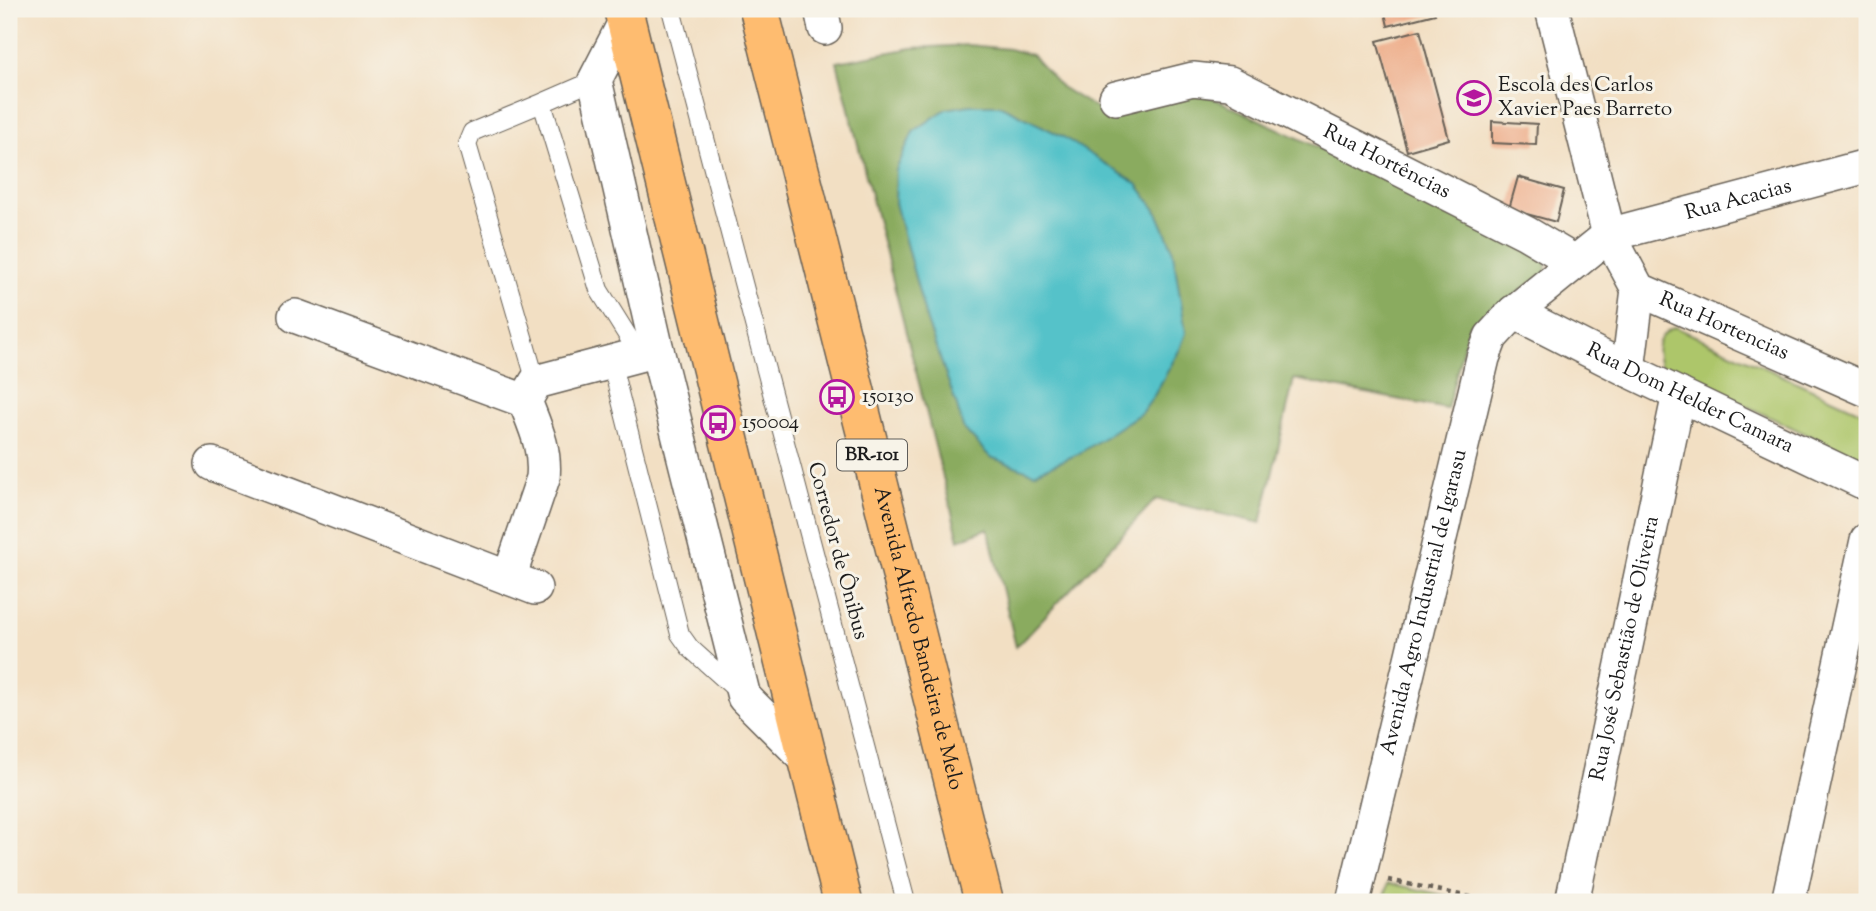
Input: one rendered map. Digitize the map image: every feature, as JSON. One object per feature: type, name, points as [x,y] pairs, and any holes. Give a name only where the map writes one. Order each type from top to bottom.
[{"type":"highway","name":"Avenida Alfredo Bandeira de Melo","points":[[760,9],[984,902]]},
{"type":"highway","points":[[624,14],[843,902]]},
{"type":"street","name":"Rua Hortencias","points":[[1552,9],[1609,235],[1639,289],[1867,390]]},
{"type":"street","points":[[624,14],[595,80],[636,355],[744,697],[808,762]]},
{"type":"street","name":"Rua Hortências","points":[[1116,98],[1194,79],[1230,83],[1526,233],[1575,262]]},
{"type":"street","name":"Rua Acacias","points":[[1609,235],[1867,166]]},
{"type":"street","name":"Avenida Agro Industrial de Igarasu","points":[[1356,888],[1483,358],[1491,337],[1514,312],[1609,235]]},
{"type":"street","points":[[1628,370],[1639,289]]},
{"type":"street","name":"Rua Dom Helder Camara","points":[[1514,312],[1628,370],[1867,484]]},
{"type":"street","points":[[295,316],[531,391],[636,355]]},
{"type":"street","points":[[212,464],[522,583],[545,463],[531,391]]},
{"type":"street","name":"Rua José Sebastião de Oliveira","points":[[1572,902],[1679,394]]},
{"type":"street","points":[[1788,902],[1867,540]]},
{"type":"lane","name":"Corredor de Ônibus","points":[[671,9],[906,902]]},
{"type":"lane","points":[[531,391],[467,145],[472,132],[595,80]]},
{"type":"lane","points":[[542,103],[599,290],[636,355],[680,634],[690,648],[744,697]]},
{"type":"path","points":[[1356,888],[1495,902]]},
{"type":"green space","points":[[969,45],[1009,49],[1032,55],[1061,87],[1105,114],[1163,92],[1198,91],[1546,254],[1546,274],[1469,325],[1447,409],[1294,379],[1261,523],[1156,499],[1016,647],[988,528],[959,540],[837,62],[912,48]]},
{"type":"green space","points":[[1675,327],[1867,414],[1867,463],[1660,365],[1657,353],[1659,342]]},
{"type":"green space","points":[[1388,883],[1475,902],[1384,902]]},
{"type":"water","points":[[970,105],[999,105],[1016,113],[1062,136],[1137,184],[1156,210],[1172,247],[1186,333],[1155,394],[1141,413],[1109,434],[1078,454],[1034,473],[990,457],[963,428],[927,322],[895,203],[896,170],[913,132],[946,109]]},
{"type":"building","points":[[1384,9],[1433,9],[1435,14],[1388,26]]},
{"type":"building","points":[[1420,30],[1449,139],[1407,151],[1377,41]]},
{"type":"building","points":[[1492,121],[1537,124],[1536,145],[1492,143]]},
{"type":"building","points":[[1518,177],[1564,190],[1556,222],[1509,209]]},
{"type":"place","name":"Escola des Carlos Xavier Paes Barreto","points":[[1474,98]]},
{"type":"place","name":"150130","points":[[837,397]]},
{"type":"place","name":"150004","points":[[718,423]]}]
